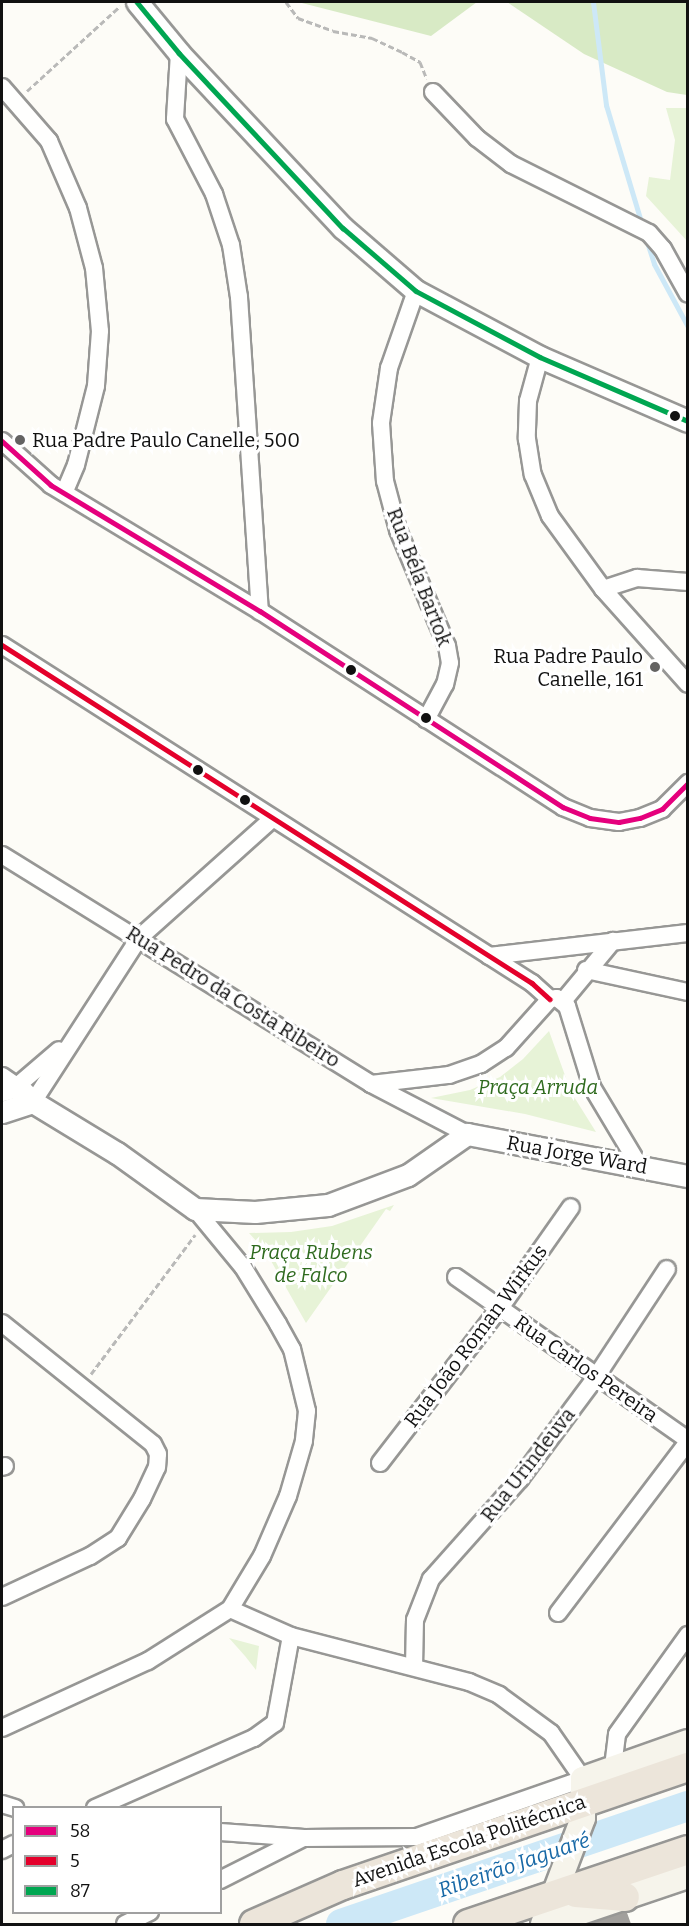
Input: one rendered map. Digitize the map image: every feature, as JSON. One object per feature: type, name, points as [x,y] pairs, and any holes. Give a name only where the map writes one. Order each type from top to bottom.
[{"type":"highway","name":"Avenida Escola Politécnica","points":[[254,1924],[343,1885],[584,1799],[687,1767]]},
{"type":"highway","points":[[468,1924],[561,1880],[687,1850]]},
{"type":"highway","points":[[561,1880],[625,1897]]},
{"type":"main road","name":"Avenida Escola Politécnica","points":[[584,1799],[613,1767],[687,1742]]},
{"type":"main road","points":[[545,1924],[561,1880],[584,1799]]},
{"type":"main road","points":[[545,1924],[687,1876]]},
{"type":"street","points":[[137,2],[179,53],[343,228],[416,291],[540,357],[687,420]]},
{"type":"street","points":[[179,53],[175,119],[214,194],[231,245],[239,297],[260,611]]},
{"type":"street","points":[[2,87],[49,141],[65,174],[94,268],[100,331],[96,386],[76,465],[64,493]]},
{"type":"street","points":[[433,92],[477,138],[511,164],[649,233],[663,249],[687,294]]},
{"type":"street","name":"Rua Béla Bartok","points":[[416,291],[389,368],[381,423],[385,481],[398,530],[447,646],[450,663],[445,684],[426,719]]},
{"type":"street","points":[[540,357],[528,401],[527,439],[533,475],[550,516],[603,589],[687,684]]},
{"type":"street","points":[[2,441],[64,493],[260,611],[563,807],[590,818],[619,822],[640,818],[662,809],[687,783]]},
{"type":"street","points":[[603,589],[637,578],[687,582]]},
{"type":"street","points":[[2,645],[557,1000],[592,1088],[639,1164]]},
{"type":"street","points":[[2,1112],[33,1102],[139,938],[272,819]]},
{"type":"street","name":"Rua Pedro da Costa Ribeiro","points":[[2,855],[371,1084],[467,1134]]},
{"type":"street","points":[[489,956],[687,933]]},
{"type":"street","points":[[371,1084],[449,1075],[481,1064],[518,1038],[613,941]]},
{"type":"street","points":[[586,970],[687,992]]},
{"type":"street","points":[[2,1728],[148,1661],[230,1609],[262,1556],[288,1496],[304,1441],[307,1411],[292,1349],[243,1267],[195,1209],[117,1153],[7,1084],[71,1040]]},
{"type":"street","points":[[195,1209],[255,1212],[328,1205],[408,1175],[467,1134]]},
{"type":"street","name":"Rua Jorge Ward","points":[[467,1134],[639,1164],[687,1176]]},
{"type":"street","name":"Rua João Roman Wirkus","points":[[380,1463],[500,1308],[571,1207]]},
{"type":"street","name":"Rua Urindeuva","points":[[414,1667],[415,1620],[431,1579],[498,1506],[596,1377],[667,1269]]},
{"type":"street","name":"Rua Carlos Pereira","points":[[456,1277],[687,1441]]},
{"type":"street","points":[[2,1323],[153,1444],[158,1454],[157,1467],[142,1499],[107,1547],[2,1597]]},
{"type":"street","points":[[558,1613],[687,1441]]},
{"type":"street","points":[[222,1832],[304,1838],[416,1837],[584,1799],[568,1752],[524,1711],[469,1682],[291,1636],[230,1609]]},
{"type":"street","points":[[613,1767],[617,1734],[687,1635]]},
{"type":"street","points":[[100,1806],[254,1738],[275,1723],[291,1636]]},
{"type":"street","points":[[222,1879],[304,1838]]},
{"type":"street","points":[[125,1924],[146,1914]]},
{"type":"path","points":[[15,102],[124,2]]},
{"type":"path","points":[[286,2],[298,18],[333,32],[372,38],[420,62],[433,92]]},
{"type":"path","points":[[81,1388],[194,1236],[195,1209]]},
{"type":"green space","points":[[298,2],[477,2],[431,36]]},
{"type":"green space","points":[[507,2],[687,2],[687,95],[667,92],[584,54]]},
{"type":"green space","points":[[666,108],[687,108],[687,241],[646,196],[649,177],[670,180],[675,140]]},
{"type":"green space","name":"Praça Arruda","points":[[549,1031],[571,1092],[596,1132],[525,1114],[431,1098],[470,1090],[500,1077],[523,1059]]},
{"type":"green space","name":"Praça Rubens de Falco","points":[[394,1205],[390,1211],[386,1209],[306,1323],[266,1252],[249,1233],[291,1232],[332,1226]]},
{"type":"green space","points":[[229,1638],[259,1646],[256,1670],[245,1656]]},
{"type":"building","points":[[626,1910],[631,1924],[586,1924]]},
{"type":"waterway","points":[[593,2],[606,105],[642,225]]},
{"type":"waterway","points":[[646,239],[654,264],[688,327]]},
{"type":"waterway","name":"Ribeirão Jaguaré","points":[[341,1924],[688,1806]]},
{"type":"transit line","name":"87","points":[[137,2],[179,53],[343,228],[416,291],[540,357],[688,421]]},
{"type":"transit line","name":"58","points":[[2,441],[51,485],[260,611],[563,807],[590,818],[619,822],[640,818],[662,809],[688,783]]},
{"type":"transit line","name":"5","points":[[2,645],[532,983],[550,999]]},
{"type":"place","name":"Rua Padre Paulo Canelle, 500","points":[[20,440]]},
{"type":"place","name":"Rua Padre Paulo Canelle, 161","points":[[655,667]]}]
